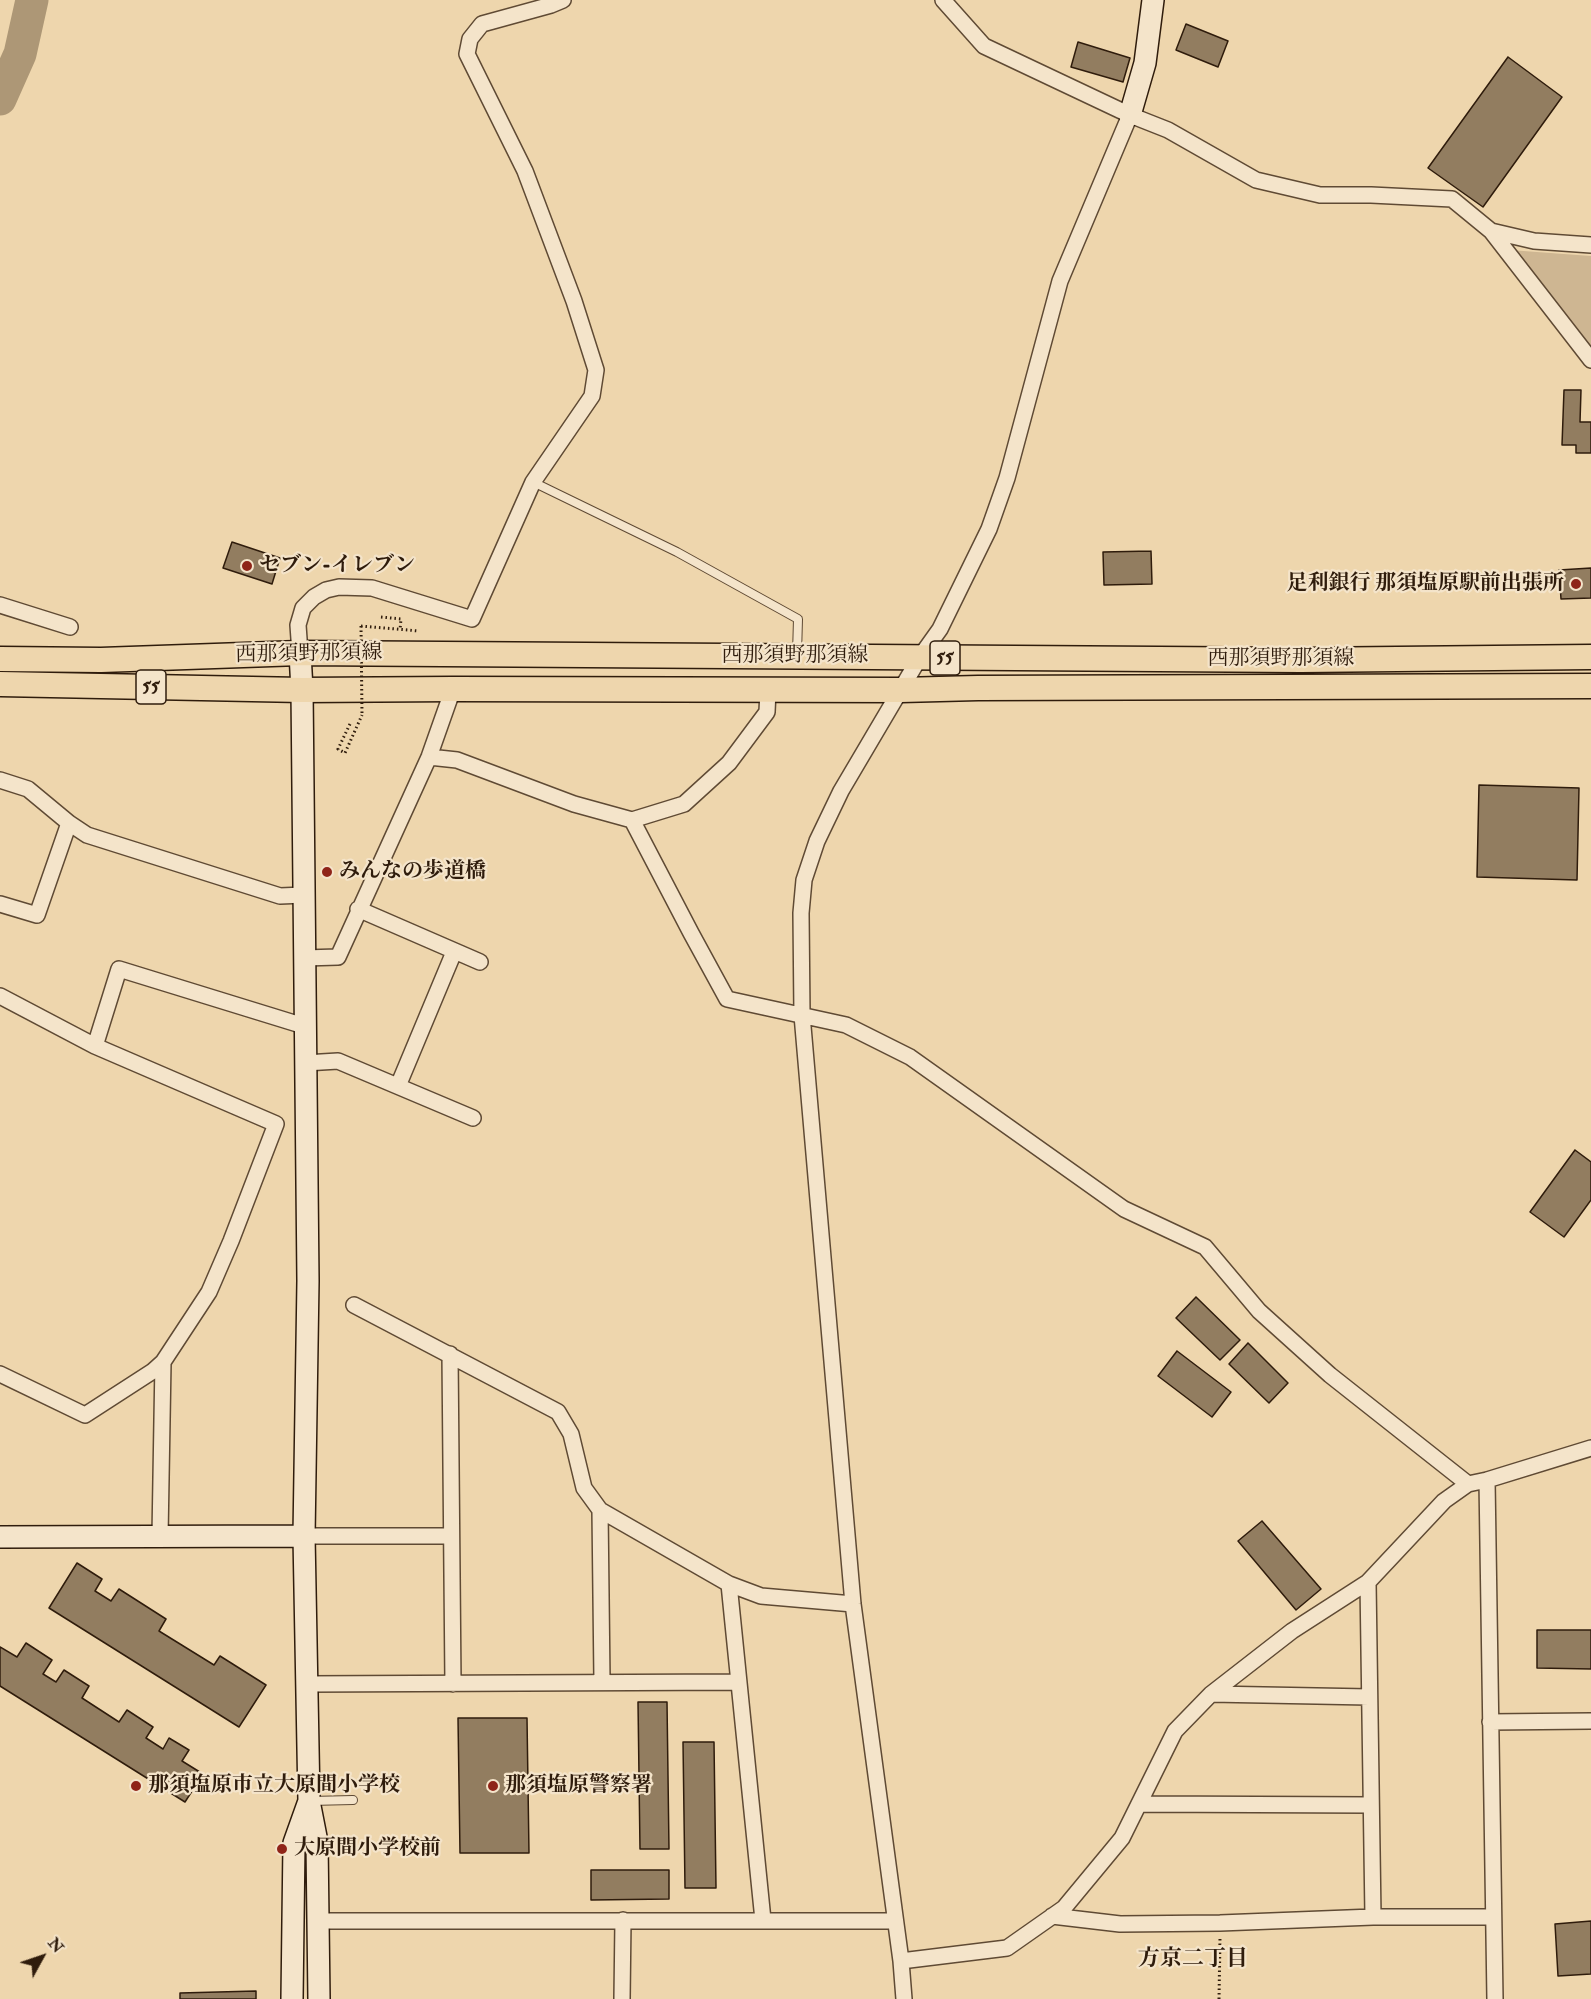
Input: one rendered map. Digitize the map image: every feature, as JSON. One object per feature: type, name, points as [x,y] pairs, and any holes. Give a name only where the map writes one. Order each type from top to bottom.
[{"type":"main road","name":"西那須野那須線","points":[[0,659],[101,660],[300,653],[1313,660],[1591,657]]},
{"type":"main road","name":"西那須野那須線","points":[[0,684],[302,690],[453,688],[901,690],[1591,686]]},
{"type":"street","points":[[319,1999],[317,1842],[309,1801],[304,1536],[308,1281],[302,690],[298,625],[303,608],[314,597],[339,586],[372,588],[472,619],[533,482],[592,396],[597,370],[573,301],[525,171],[467,54],[470,39],[482,24],[563,0]]},
{"type":"street","points":[[944,0],[984,46],[1130,115],[1168,130],[1256,180],[1320,195],[1452,199],[1491,231],[1591,360]]},
{"type":"street","points":[[904,1999],[901,1961],[853,1604],[802,1015],[801,913],[804,880],[817,841],[841,792],[920,657],[940,629],[989,529],[1006,478],[1060,281],[1130,115],[1145,63],[1153,0]]},
{"type":"street","points":[[1491,231],[1534,241],[1591,245]]},
{"type":"street","points":[[0,605],[70,627]]},
{"type":"street","points":[[304,958],[338,957],[429,757],[453,688]]},
{"type":"street","points":[[429,757],[457,760],[574,804],[632,820],[684,804],[729,763],[766,712],[768,690]]},
{"type":"street","points":[[0,780],[28,789],[87,835],[280,896],[304,895]]},
{"type":"street","points":[[632,820],[728,999],[846,1025],[910,1057],[1124,1209],[1205,1247],[1268,1319],[1330,1375],[1468,1484]]},
{"type":"street","points":[[0,904],[37,915],[69,823]]},
{"type":"street","points":[[358,909],[480,962]]},
{"type":"street","points":[[398,1086],[454,952]]},
{"type":"street","points":[[95,1046],[119,969],[304,1026]]},
{"type":"street","points":[[0,996],[95,1046],[276,1124],[209,1292],[163,1362],[153,1371],[85,1414],[0,1374]]},
{"type":"street","points":[[305,1063],[338,1061],[473,1118]]},
{"type":"street","points":[[354,1305],[558,1412],[572,1434],[584,1488],[600,1510],[729,1584],[760,1596],[853,1604]]},
{"type":"street","points":[[450,1354],[453,1684]]},
{"type":"street","points":[[160,1536],[163,1362]]},
{"type":"street","points":[[901,1961],[1007,1948],[1064,1908],[1122,1838],[1175,1731],[1211,1694],[1292,1631],[1368,1582],[1444,1501],[1468,1484],[1591,1448]]},
{"type":"street","points":[[1487,1480],[1495,1999]]},
{"type":"street","points":[[600,1510],[602,1681]]},
{"type":"street","points":[[0,1537],[451,1536]]},
{"type":"street","points":[[1368,1582],[1372,1917]]},
{"type":"street","points":[[729,1584],[763,1920]]},
{"type":"street","points":[[308,1684],[739,1682]]},
{"type":"street","points":[[1211,1694],[1369,1697]]},
{"type":"street","points":[[1490,1722],[1591,1721]]},
{"type":"street","points":[[292,1999],[294,1843],[309,1801]]},
{"type":"street","points":[[1139,1804],[1371,1805]]},
{"type":"street","points":[[1052,1916],[1120,1924],[1372,1917],[1493,1917]]},
{"type":"street","points":[[622,1999],[623,1920]]},
{"type":"street","points":[[318,1921],[895,1921]]},
{"type":"lane","points":[[533,482],[677,552],[798,619],[797,655]]},
{"type":"lane","points":[[309,1801],[353,1800]]},
{"type":"path","points":[[381,617],[401,619],[400,630]]},
{"type":"path","points":[[350,724],[338,749],[345,753],[362,715],[362,626],[427,632]]},
{"type":"path","points":[[1219,1999],[1220,1923]]},
{"type":"shaded area","points":[[1510,250],[1591,256],[1591,348]]},
{"type":"building","points":[[1186,24],[1228,41],[1218,67],[1176,50]]},
{"type":"building","points":[[1078,42],[1130,58],[1123,82],[1071,67]]},
{"type":"building","points":[[1508,57],[1562,97],[1483,207],[1428,168]]},
{"type":"building","points":[[1564,390],[1581,390],[1580,422],[1591,422],[1591,453],[1576,453],[1576,445],[1562,445]]},
{"type":"building","points":[[232,542],[280,558],[272,584],[223,568]]},
{"type":"building","points":[[1151,551],[1152,584],[1104,585],[1103,552]]},
{"type":"building","name":"足利銀行 那須塩原駅前出張所","points":[[1591,568],[1591,598],[1561,599],[1559,570]]},
{"type":"building","points":[[1479,785],[1579,788],[1577,880],[1477,877]]},
{"type":"building","points":[[1575,1150],[1591,1162],[1591,1200],[1564,1237],[1530,1212]]},
{"type":"building","points":[[1196,1297],[1240,1340],[1220,1360],[1176,1318]]},
{"type":"building","points":[[1248,1343],[1288,1383],[1269,1403],[1229,1364]]},
{"type":"building","points":[[1177,1351],[1231,1392],[1212,1417],[1158,1376]]},
{"type":"building","points":[[1262,1521],[1321,1589],[1296,1610],[1238,1541]]},
{"type":"building","points":[[77,1563],[102,1579],[95,1591],[111,1601],[119,1589],[166,1619],[159,1631],[214,1665],[220,1656],[266,1685],[239,1727],[49,1608]]},
{"type":"building","points":[[1537,1630],[1591,1630],[1591,1669],[1537,1668]]},
{"type":"building","points":[[26,1643],[52,1660],[43,1674],[56,1682],[64,1670],[89,1686],[82,1698],[119,1722],[127,1710],[153,1727],[146,1738],[163,1749],[169,1738],[189,1750],[182,1761],[203,1774],[185,1802],[0,1686],[0,1647],[17,1657]]},
{"type":"building","points":[[638,1702],[667,1702],[669,1849],[640,1849]]},
{"type":"building","name":"那須塩原警察署","points":[[458,1718],[527,1718],[529,1853],[460,1853]]},
{"type":"building","points":[[683,1742],[714,1742],[716,1888],[685,1888]]},
{"type":"building","points":[[591,1870],[669,1870],[669,1899],[591,1900]]},
{"type":"building","points":[[1591,1921],[1591,1974],[1558,1976],[1555,1924]]},
{"type":"building","points":[[256,1991],[256,1999],[180,1999],[180,1993]]},
{"type":"waterway","points":[[0,99],[20,54],[32,0]]},
{"type":"place","name":"セブン-イレブン","points":[[247,566]]},
{"type":"place","name":"足利銀行 那須塩原駅前出張所","points":[[1576,584]]},
{"type":"place","name":"みんなの歩道橋","points":[[327,872]]},
{"type":"place","name":"那須塩原市立大原間小学校","points":[[136,1786]]},
{"type":"place","name":"那須塩原警察署","points":[[493,1786]]},
{"type":"place","name":"大原間小学校前","points":[[282,1849]]},
{"type":"district","name":"方京二丁目","points":[[1193,1960]]}]
